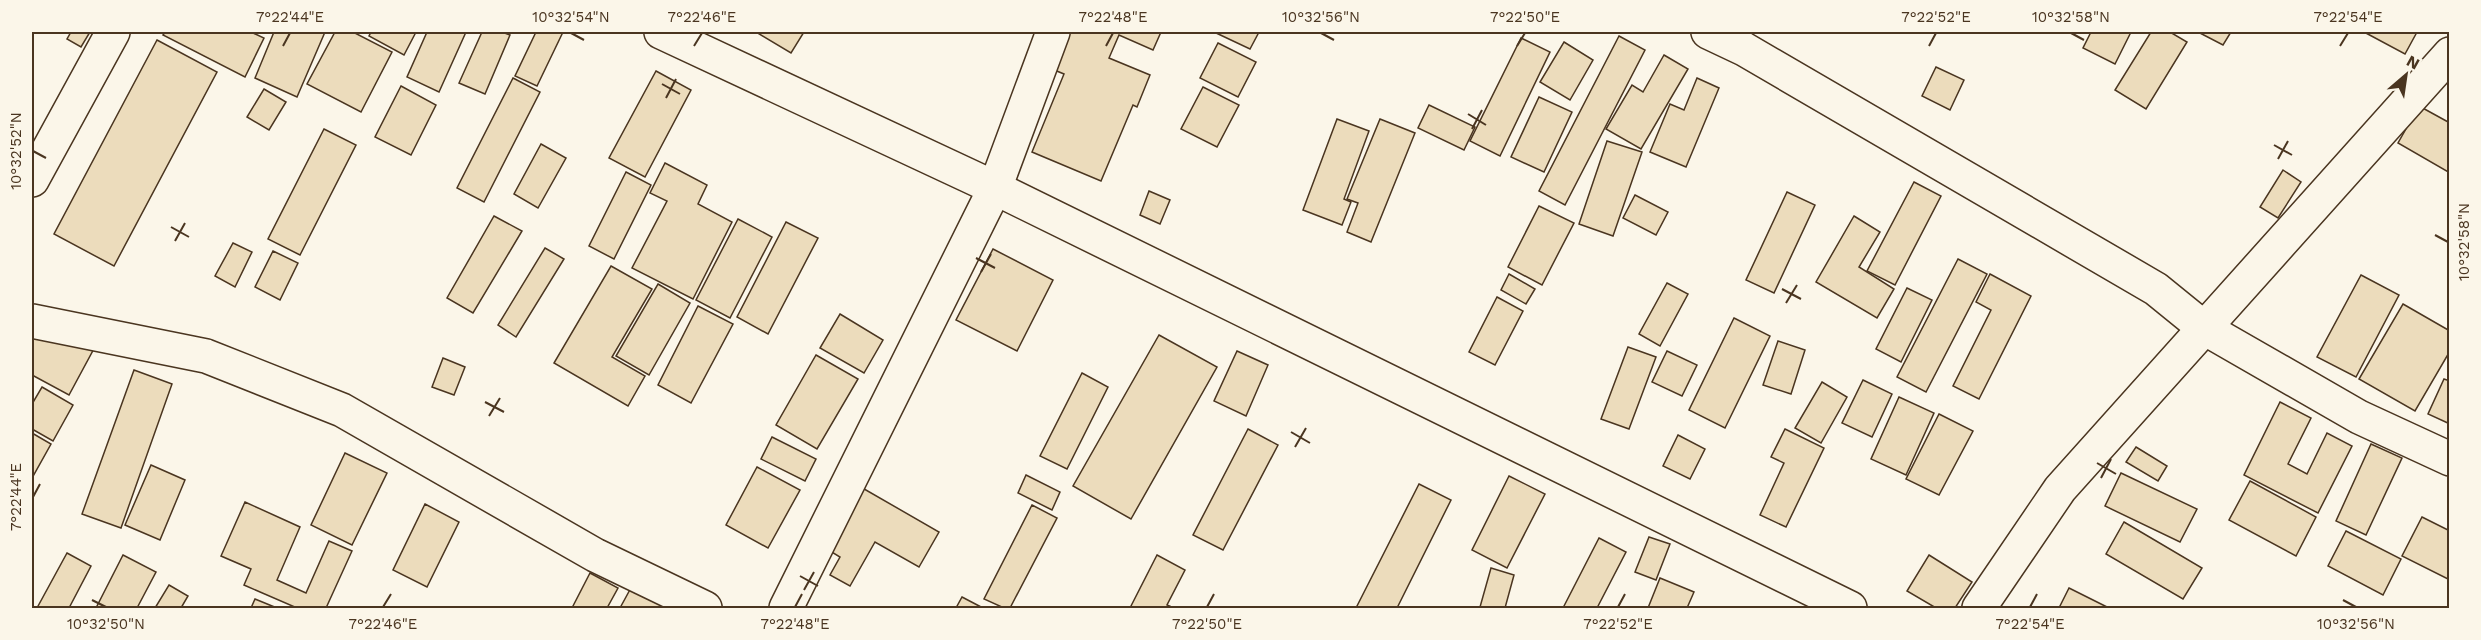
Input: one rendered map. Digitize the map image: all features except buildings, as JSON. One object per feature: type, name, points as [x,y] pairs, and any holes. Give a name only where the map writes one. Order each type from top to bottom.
[{"type":"street","points":[[32,180],[113,32]]},
{"type":"street","points":[[661,32],[995,188],[1850,609]]},
{"type":"street","points":[[786,609],[995,188],[1053,32]]},
{"type":"street","points":[[1708,32],[1744,49],[2156,289],[2204,328],[2359,417],[2450,459]]},
{"type":"street","points":[[1979,609],[2060,489],[2450,54]]},
{"type":"street","points":[[32,321],[206,356],[342,410],[596,555],[705,609]]}]
